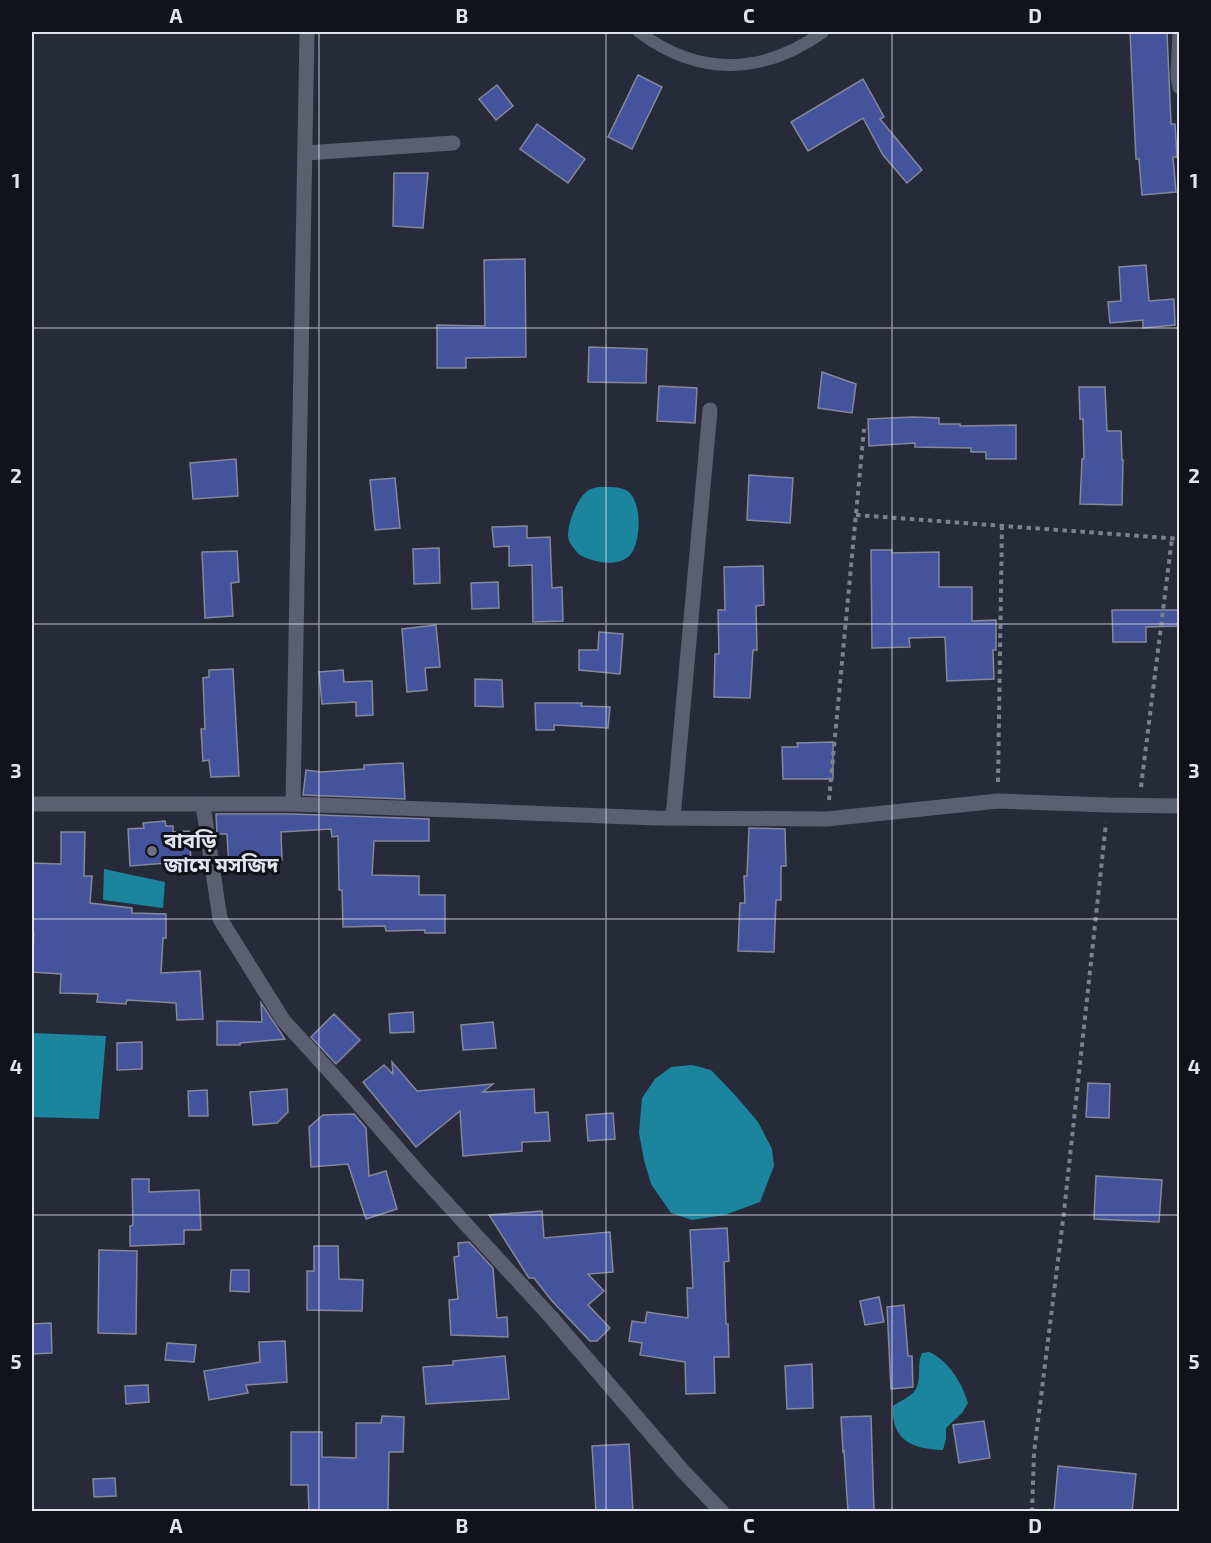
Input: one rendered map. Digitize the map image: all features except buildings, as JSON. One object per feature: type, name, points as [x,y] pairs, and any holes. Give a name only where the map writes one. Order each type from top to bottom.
[{"type":"street","points":[[293,804],[307,32]]},
{"type":"street","points":[[1179,32],[1179,87]]},
{"type":"street","points":[[306,153],[453,143]]},
{"type":"street","points":[[674,818],[710,410]]},
{"type":"street","points":[[32,804],[293,804],[674,818],[827,819],[998,801],[1179,806]]},
{"type":"street","points":[[203,805],[220,919],[283,1020],[551,1317],[682,1470],[722,1512]]},
{"type":"lane","points":[[639,32],[653,42],[694,60],[717,64],[740,64],[762,62],[784,55],[823,32]]},
{"type":"path","points":[[827,819],[864,429]]},
{"type":"path","points":[[856,515],[1179,539]]},
{"type":"path","points":[[998,801],[1002,526]]},
{"type":"path","points":[[1138,806],[1172,538]]},
{"type":"path","points":[[1032,1512],[1034,1453],[1065,1201],[1108,805]]},
{"type":"water","points":[[598,487],[616,487],[626,490],[632,495],[638,511],[638,531],[634,548],[628,557],[619,561],[605,563],[585,558],[578,553],[569,539],[574,510],[585,493]]},
{"type":"water","points":[[104,869],[165,882],[163,908],[103,900]]},
{"type":"water","points":[[32,1033],[106,1036],[99,1119],[32,1117]]},
{"type":"water","points":[[692,1065],[711,1070],[758,1122],[772,1149],[774,1166],[760,1202],[725,1215],[692,1220],[671,1213],[651,1184],[639,1133],[642,1098],[655,1079],[671,1067]]},
{"type":"water","points":[[929,1352],[943,1361],[954,1373],[968,1403],[962,1413],[946,1428],[943,1450],[922,1448],[906,1441],[896,1428],[893,1418],[893,1406],[912,1394],[917,1387],[920,1358],[922,1353]]},
{"type":"place","name":"বাবড়ি জামে মসজিদ","points":[[152,851]]}]
